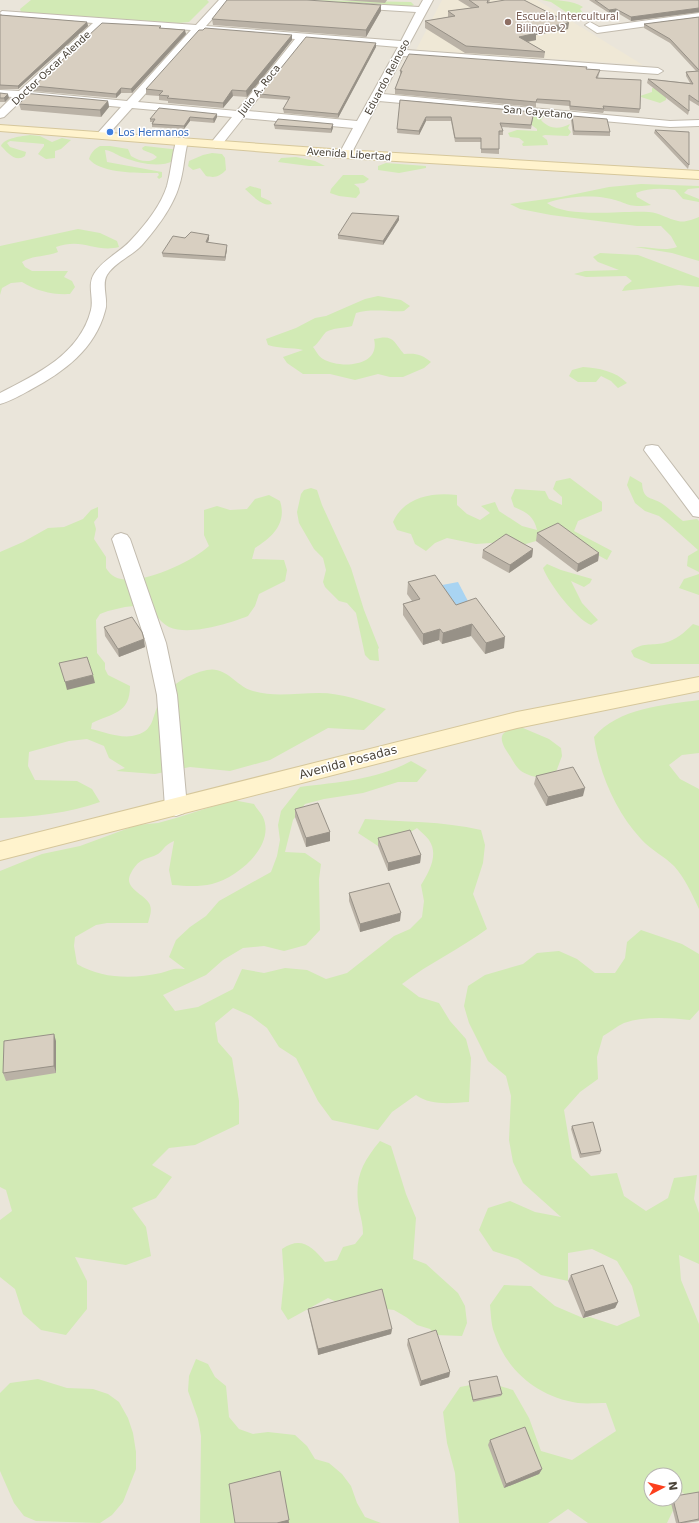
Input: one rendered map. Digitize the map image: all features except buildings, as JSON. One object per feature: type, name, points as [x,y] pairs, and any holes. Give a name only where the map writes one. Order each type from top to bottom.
[{"type":"main road","name":"Avenida Libertad","points":[[0,128],[345,154],[699,175]]},
{"type":"main road","name":"Avenida Posadas","points":[[0,851],[517,720],[699,684]]},
{"type":"street","points":[[102,135],[224,0]]},
{"type":"street","name":"Eduardo Reinoso","points":[[345,154],[362,125],[428,0]]},
{"type":"street","points":[[2,15],[16,4]]},
{"type":"street","points":[[339,4],[423,10]]},
{"type":"street","points":[[2,15],[102,20],[302,36],[402,48],[658,71]]},
{"type":"street","points":[[590,25],[597,30],[699,16]]},
{"type":"street","name":"Doctor Oscar Alende","points":[[0,115],[102,20]]},
{"type":"street","name":"Julio A. Roca","points":[[216,144],[302,36]]},
{"type":"street","points":[[0,93],[362,125]]},
{"type":"street","name":"San Cayetano","points":[[376,97],[696,127]]},
{"type":"street","points":[[0,399],[33,382],[62,364],[81,346],[94,328],[100,307],[98,281],[101,273],[136,242],[164,204],[173,186],[177,157],[182,141]]},
{"type":"street","points":[[652,450],[699,512]]},
{"type":"street","points":[[122,539],[156,643],[167,695],[176,807]]},
{"type":"shaded area","points":[[0,0],[699,0],[699,1523],[0,1523]]},
{"type":"shaded area","points":[[442,0],[537,0],[643,65],[416,50]]},
{"type":"green space","points":[[31,0],[207,0],[209,2],[189,22],[178,23],[21,12],[20,9]]},
{"type":"green space","points":[[312,0],[411,2],[414,5],[408,7]]},
{"type":"green space","points":[[542,0],[574,3],[583,7],[580,9],[584,14],[569,14],[551,2]]},
{"type":"green space","points":[[652,88],[657,88],[666,97],[666,100],[660,103],[640,96],[652,92]]},
{"type":"green space","points":[[537,114],[544,116],[541,120],[551,127],[559,128],[570,124],[568,128],[571,132],[568,136],[542,136],[547,140],[548,145],[523,146],[522,144],[524,142],[519,138],[510,137],[508,133],[517,130],[537,131],[537,129],[530,124],[531,117]]},
{"type":"green space","points":[[30,135],[40,136],[52,142],[62,138],[71,140],[61,149],[55,151],[55,158],[46,159],[38,154],[44,144],[10,141],[7,143],[10,147],[26,152],[25,156],[21,158],[12,156],[1,146],[9,139]]},
{"type":"green space","points":[[100,146],[128,149],[131,156],[144,161],[157,157],[143,150],[142,148],[145,146],[180,150],[173,161],[162,164],[149,164],[136,162],[111,151],[105,150],[107,162],[162,172],[162,177],[159,179],[157,177],[159,175],[158,173],[121,172],[102,168],[89,159],[93,151]]},
{"type":"green space","points":[[212,153],[222,154],[225,158],[226,170],[219,176],[206,176],[200,168],[193,170],[188,166],[189,161]]},
{"type":"green space","points":[[296,157],[315,161],[325,166],[309,166],[278,162],[281,158]]},
{"type":"green space","points":[[386,163],[426,166],[426,168],[399,173],[378,170],[378,166]]},
{"type":"green space","points":[[343,175],[363,175],[369,179],[364,183],[354,184],[359,188],[360,193],[356,198],[339,196],[330,193],[331,189]]},
{"type":"green space","points":[[641,184],[699,186],[699,188],[688,189],[684,193],[699,199],[699,202],[683,199],[675,190],[650,189],[636,193],[637,197],[651,205],[637,206],[613,199],[599,197],[576,197],[547,203],[556,208],[568,211],[596,213],[649,212],[683,222],[699,217],[699,261],[672,253],[635,247],[667,249],[677,247],[671,236],[661,226],[637,226],[551,215],[520,209],[510,204],[561,197],[609,187]]},
{"type":"green space","points":[[250,186],[261,189],[261,197],[270,201],[272,204],[265,204],[254,197],[245,189]]},
{"type":"green space","points":[[78,229],[100,233],[117,241],[119,247],[103,248],[81,244],[65,244],[56,247],[58,252],[31,258],[22,262],[25,267],[32,271],[68,271],[64,277],[72,281],[75,287],[70,294],[45,292],[22,282],[11,283],[2,288],[0,295],[0,246]]},
{"type":"green space","points":[[600,253],[638,255],[699,278],[699,287],[679,285],[622,291],[625,286],[632,281],[626,276],[586,277],[574,274],[585,271],[619,270],[598,262],[593,257]]},
{"type":"green space","points":[[378,296],[401,300],[410,306],[404,311],[374,310],[356,313],[352,326],[326,332],[313,347],[323,359],[330,362],[339,364],[358,363],[371,355],[375,348],[374,339],[386,337],[395,342],[404,354],[418,355],[431,362],[424,368],[403,377],[390,377],[378,374],[355,380],[330,374],[303,374],[287,363],[283,357],[303,350],[268,345],[266,339],[296,328],[315,318],[326,316],[365,299]]},
{"type":"green space","points":[[583,367],[601,369],[612,373],[627,383],[618,388],[611,381],[601,376],[596,382],[578,382],[569,376],[572,370]]},
{"type":"green space","points":[[630,476],[642,483],[646,496],[660,502],[683,521],[697,519],[699,521],[699,572],[687,566],[688,556],[698,550],[659,516],[645,511],[635,503],[627,485]]},
{"type":"green space","points":[[570,478],[602,502],[602,511],[578,521],[574,531],[612,551],[607,560],[594,553],[536,541],[519,546],[505,542],[476,544],[447,538],[435,543],[426,551],[415,544],[411,534],[397,530],[393,522],[404,507],[411,502],[420,498],[438,494],[448,494],[457,495],[457,505],[467,514],[480,520],[490,513],[481,506],[495,502],[499,511],[522,526],[537,530],[534,521],[529,515],[514,507],[511,498],[515,489],[545,491],[549,499],[562,505],[562,497],[553,489],[556,481]]},
{"type":"green space","points":[[311,488],[317,490],[322,505],[351,568],[364,610],[379,648],[379,661],[370,660],[365,655],[356,613],[347,603],[339,601],[325,587],[323,582],[326,570],[323,558],[314,549],[299,523],[297,512],[301,494],[304,490]]},
{"type":"green space","points":[[269,495],[280,501],[282,516],[277,529],[273,534],[255,548],[252,559],[284,560],[287,570],[285,581],[259,594],[255,606],[248,616],[198,630],[169,627],[161,621],[151,608],[134,606],[125,607],[100,614],[96,620],[97,653],[105,663],[105,669],[108,675],[130,686],[127,702],[123,707],[113,714],[92,723],[91,729],[122,736],[140,734],[152,723],[160,701],[169,690],[180,681],[193,674],[213,669],[225,673],[250,690],[258,692],[267,694],[336,694],[361,700],[386,709],[364,730],[328,728],[270,760],[230,771],[190,767],[155,774],[116,771],[125,768],[109,758],[104,746],[87,739],[69,741],[29,752],[28,766],[35,780],[77,781],[92,789],[100,802],[51,814],[0,818],[0,552],[23,542],[48,528],[64,527],[83,519],[91,510],[98,507],[98,517],[94,522],[96,529],[94,539],[106,557],[106,568],[115,577],[137,579],[164,572],[178,566],[209,546],[204,535],[204,510],[217,506],[230,510],[247,509],[255,499]]},
{"type":"green space","points":[[547,564],[561,570],[592,579],[590,583],[584,587],[571,581],[582,603],[598,620],[591,625],[571,609],[546,575],[543,568]]},
{"type":"green space","points":[[699,574],[699,595],[679,588],[684,579]]},
{"type":"green space","points":[[693,624],[699,626],[699,664],[651,664],[634,657],[631,651],[639,646],[659,644],[672,640]]},
{"type":"green space","points":[[699,700],[699,753],[682,755],[669,765],[680,779],[699,789],[699,909],[682,876],[670,862],[641,839],[616,804],[604,778],[596,751],[594,737],[604,727],[629,714],[657,706]]},
{"type":"green space","points":[[523,728],[549,739],[561,748],[562,756],[556,772],[545,776],[536,777],[530,776],[516,766],[503,744],[502,736],[509,730]]},
{"type":"green space","points":[[411,761],[427,770],[417,782],[398,782],[363,793],[324,799],[305,804],[293,820],[285,852],[305,853],[321,864],[319,879],[320,930],[306,945],[284,951],[264,946],[243,948],[223,960],[206,975],[163,995],[175,1011],[198,1007],[233,989],[242,969],[264,973],[285,968],[307,970],[326,979],[347,973],[394,936],[410,929],[422,917],[424,901],[421,885],[430,869],[433,857],[432,846],[429,840],[417,828],[401,838],[378,846],[358,833],[365,819],[437,823],[481,830],[485,845],[483,863],[473,894],[487,929],[402,984],[419,997],[439,1003],[450,1021],[466,1039],[471,1058],[469,1102],[435,1102],[428,1101],[416,1095],[392,1112],[378,1130],[332,1120],[318,1101],[296,1058],[279,1047],[267,1028],[251,1016],[233,1008],[215,1023],[218,1042],[232,1058],[239,1101],[239,1124],[195,1145],[169,1148],[152,1165],[172,1177],[156,1198],[132,1208],[146,1227],[151,1256],[126,1265],[75,1257],[87,1281],[87,1309],[66,1335],[41,1330],[23,1314],[15,1289],[0,1277],[0,1220],[12,1211],[6,1190],[0,1187],[0,871],[42,854],[80,846],[137,825],[158,823],[233,800],[254,804],[263,817],[266,828],[264,839],[259,849],[243,868],[222,881],[212,884],[197,886],[172,885],[169,870],[174,841],[168,844],[158,854],[139,862],[131,873],[129,879],[132,887],[148,901],[151,907],[148,923],[107,923],[96,925],[75,937],[74,946],[77,964],[97,973],[129,977],[150,975],[174,969],[185,969],[169,957],[176,940],[190,927],[206,916],[219,901],[271,872],[277,856],[280,840],[278,825],[281,811],[300,787],[343,782],[371,776]]},
{"type":"green space","points":[[641,930],[682,944],[699,954],[699,1010],[690,1020],[657,1018],[640,1019],[621,1024],[603,1036],[597,1057],[598,1079],[580,1092],[564,1110],[572,1158],[591,1176],[617,1173],[624,1196],[646,1211],[668,1198],[674,1178],[697,1175],[694,1199],[699,1213],[699,1264],[679,1255],[681,1280],[699,1324],[699,1508],[683,1493],[683,1467],[643,1467],[643,1507],[675,1507],[667,1523],[588,1523],[568,1509],[548,1523],[459,1523],[455,1473],[447,1443],[443,1412],[460,1387],[486,1382],[513,1390],[529,1418],[541,1451],[572,1460],[616,1431],[606,1403],[578,1403],[563,1400],[537,1388],[515,1370],[499,1346],[492,1322],[490,1305],[504,1285],[531,1286],[555,1306],[583,1318],[590,1317],[617,1326],[640,1316],[632,1286],[617,1261],[592,1249],[568,1253],[568,1281],[541,1275],[518,1259],[493,1251],[479,1230],[488,1208],[510,1201],[535,1212],[561,1217],[523,1183],[513,1162],[509,1140],[511,1096],[506,1076],[488,1061],[469,1023],[464,1006],[468,986],[485,975],[523,964],[537,953],[559,951],[577,959],[595,973],[615,973],[625,958],[627,942]]},
{"type":"green space","points":[[380,1141],[391,1146],[406,1194],[416,1218],[413,1259],[426,1264],[458,1293],[465,1306],[467,1323],[462,1336],[435,1335],[430,1329],[417,1325],[394,1310],[341,1304],[328,1298],[288,1320],[281,1309],[284,1279],[282,1249],[295,1243],[301,1243],[311,1247],[325,1262],[337,1260],[343,1247],[355,1244],[363,1234],[359,1210],[358,1181],[360,1172],[368,1157]]},
{"type":"green space","points":[[196,1359],[208,1364],[215,1377],[226,1386],[229,1417],[239,1429],[253,1434],[268,1432],[295,1435],[307,1446],[315,1459],[329,1463],[342,1474],[351,1486],[357,1503],[365,1517],[381,1523],[200,1523],[201,1436],[198,1419],[188,1391],[189,1376]]},
{"type":"green space","points":[[38,1379],[67,1388],[93,1389],[108,1394],[119,1402],[128,1418],[133,1433],[136,1452],[136,1469],[123,1502],[112,1515],[100,1523],[36,1521],[24,1516],[14,1503],[0,1471],[0,1393],[10,1383]]},
{"type":"water","points":[[458,582],[470,605],[452,615],[437,586]]},
{"type":"place","name":"Escuela Intercultural Bilingüe 2","points":[[508,22]]},
{"type":"place","name":"Los Hermanos","points":[[110,132]]}]
